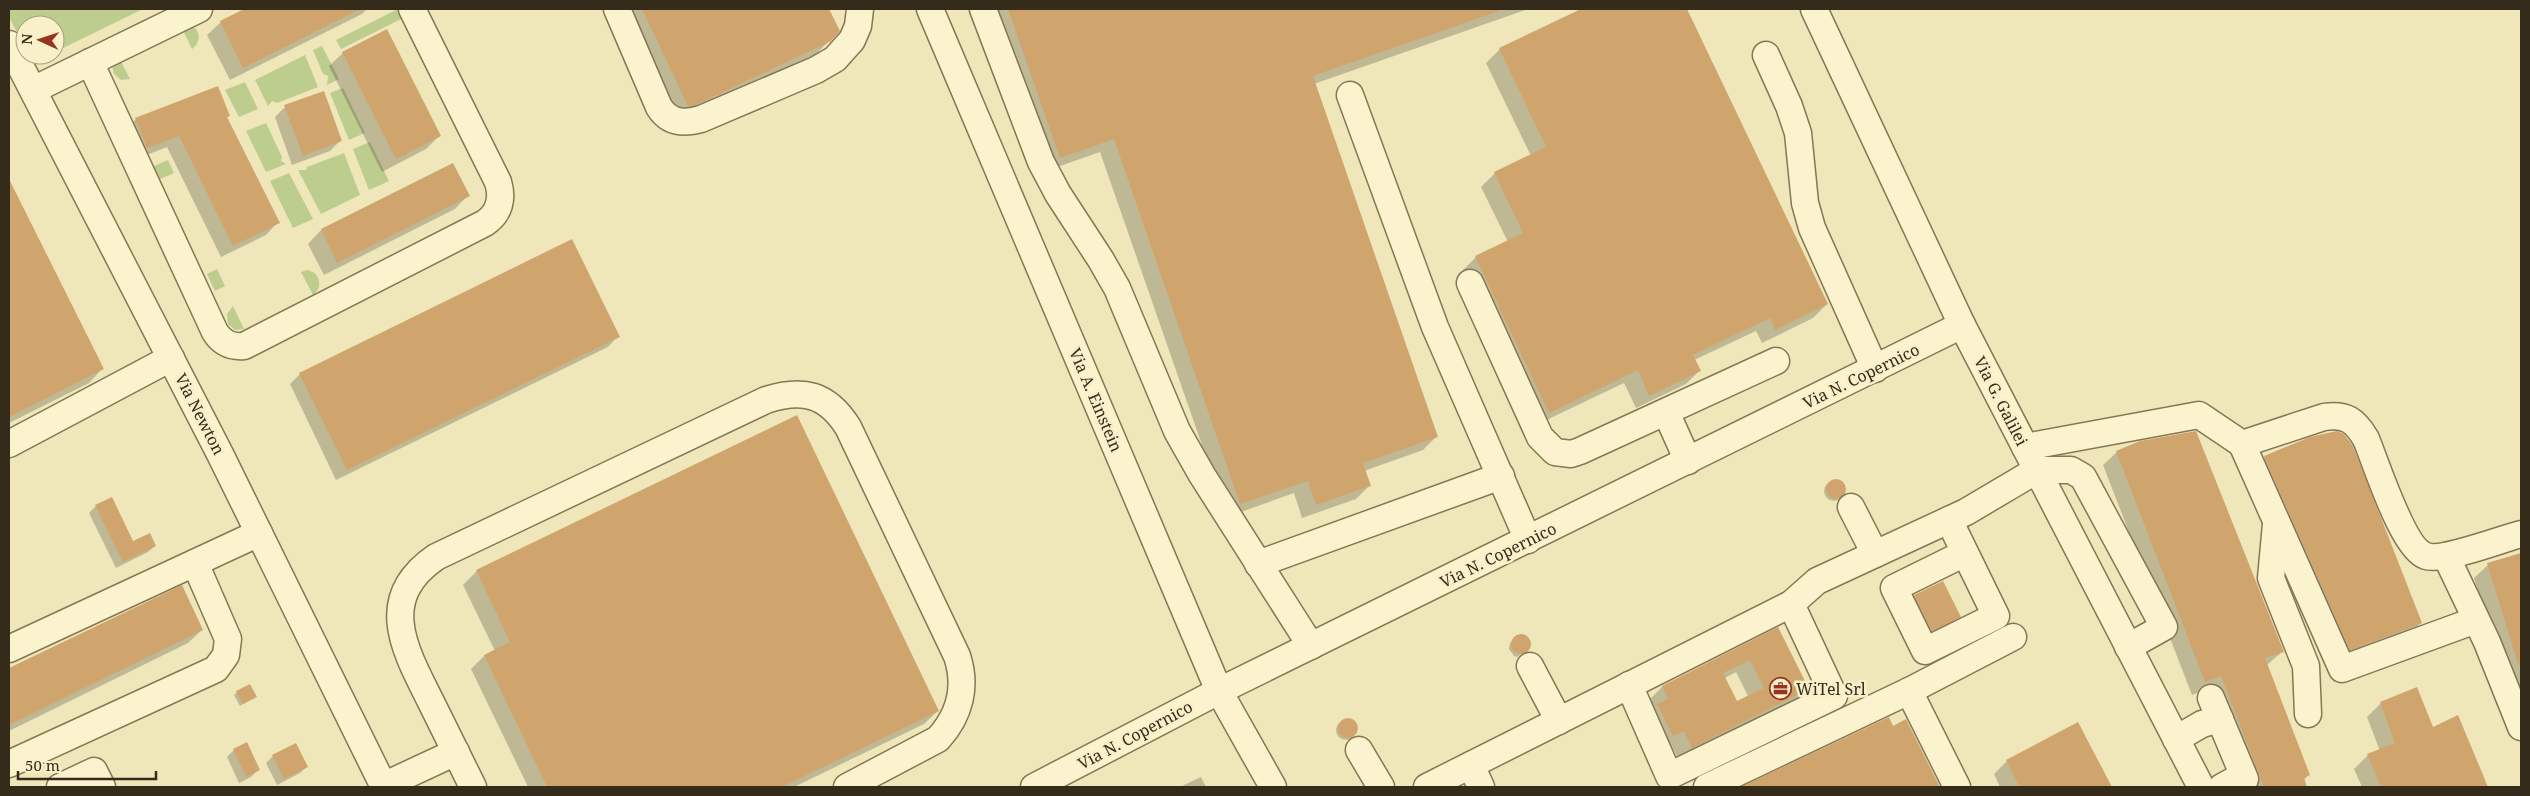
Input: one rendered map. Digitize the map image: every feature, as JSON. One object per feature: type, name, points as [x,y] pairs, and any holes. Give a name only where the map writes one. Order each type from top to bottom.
[{"type":"street","points":[[33,90],[199,9]]},
{"type":"street","points":[[90,62],[215,332],[225,342],[244,346],[485,223],[496,212],[500,201],[498,182],[412,9]]},
{"type":"street","points":[[617,9],[659,107],[668,118],[682,122],[701,119],[816,70],[835,59],[852,40],[858,26],[860,9]]},
{"type":"street","name":"Via A. Einstein","points":[[930,9],[1219,691],[1273,787]]},
{"type":"street","points":[[983,9],[1031,139],[1046,173],[1110,274],[1177,431],[1258,564],[1311,646]]},
{"type":"street","name":"Via G. Galilei","points":[[1814,9],[1962,325],[2200,787]]},
{"type":"street","name":"Via Newton","points":[[11,54],[33,90],[171,358],[384,786]]},
{"type":"street","points":[[1766,55],[1789,106],[1798,133],[1804,194],[1809,220],[1875,369]]},
{"type":"street","points":[[1350,95],[1430,313],[1528,540]]},
{"type":"street","points":[[1470,284],[1540,437],[1555,452],[1571,454],[1580,451],[1776,361]]},
{"type":"street","name":"Via N. Copernico","points":[[1034,787],[1219,691],[1962,325]]},
{"type":"street","points":[[9,444],[171,358]]},
{"type":"street","points":[[473,787],[403,641],[400,613],[408,587],[415,575],[436,558],[766,400],[779,396],[802,394],[828,404],[840,415],[848,427],[958,656],[962,671],[963,684],[957,711],[946,730],[938,738],[846,787]]},
{"type":"street","points":[[1666,412],[1688,461]]},
{"type":"street","points":[[2025,447],[2199,415],[2242,444],[2342,669],[2476,620]]},
{"type":"street","points":[[2242,444],[2324,417],[2338,415],[2350,418],[2359,426],[2366,440],[2410,544],[2426,557],[2446,556],[2521,534]]},
{"type":"street","points":[[1427,787],[1476,776],[1559,721],[1791,604],[1817,581],[1949,520],[2037,470],[2071,470],[2083,477],[2164,627],[2128,647]]},
{"type":"street","points":[[1258,564],[1501,476]]},
{"type":"street","points":[[1851,507],[1875,554]]},
{"type":"street","points":[[1949,520],[1965,553]]},
{"type":"street","points":[[2276,521],[2271,578],[2306,666],[2308,714]]},
{"type":"street","points":[[9,649],[259,533]]},
{"type":"street","points":[[2446,556],[2519,712]]},
{"type":"street","points":[[9,764],[216,669],[226,655],[228,639],[195,563]]},
{"type":"street","points":[[1629,685],[1669,776],[1834,696],[1791,604]]},
{"type":"street","points":[[1708,787],[1909,691],[2013,637]]},
{"type":"street","points":[[1530,666],[1559,721]]},
{"type":"street","points":[[1909,691],[1957,787]]},
{"type":"street","points":[[2176,738],[2202,724],[2216,709],[2244,780],[2234,781],[2222,787]]},
{"type":"street","points":[[1359,750],[1381,787]]},
{"type":"street","points":[[384,786],[456,752]]},
{"type":"street","points":[[60,787],[94,771],[102,787]]},
{"type":"green space","points":[[9,9],[143,9],[65,47],[65,15],[15,15],[15,29],[9,17]]},
{"type":"green space","points":[[398,9],[403,18],[341,49],[336,40]]},
{"type":"green space","points":[[191,25],[197,30],[199,37],[192,49],[181,26]]},
{"type":"green space","points":[[322,46],[339,79],[327,85],[328,76],[323,74],[313,50]]},
{"type":"green space","points":[[305,55],[318,87],[277,103],[272,101],[268,106],[255,80]]},
{"type":"green space","points":[[118,56],[130,79],[121,80],[114,74],[112,64]]},
{"type":"green space","points":[[245,82],[258,109],[239,117],[225,90]]},
{"type":"green space","points":[[343,88],[365,133],[349,140],[330,93]]},
{"type":"green space","points":[[266,123],[282,157],[281,161],[286,164],[266,172],[246,131]]},
{"type":"green space","points":[[370,142],[389,181],[369,190],[353,149]]},
{"type":"green space","points":[[344,153],[360,195],[321,214],[298,170],[306,170],[307,167]]},
{"type":"green space","points":[[168,160],[174,173],[158,180],[152,167]]},
{"type":"green space","points":[[289,173],[313,219],[293,228],[270,181]]},
{"type":"green space","points":[[217,269],[225,286],[215,291],[207,274]]},
{"type":"green space","points":[[308,270],[315,273],[319,281],[318,290],[313,295],[301,272]]},
{"type":"green space","points":[[233,306],[244,329],[235,330],[228,324],[227,314]]},
{"type":"building","points":[[244,9],[360,9],[243,68],[220,21]]},
{"type":"building","points":[[642,9],[829,9],[840,31],[831,41],[698,104],[688,106]]},
{"type":"building","points":[[1008,9],[1499,9],[1499,11],[1313,76],[1438,437],[1363,463],[1371,486],[1316,505],[1308,481],[1240,504],[1114,139],[1060,158]]},
{"type":"building","points":[[1581,9],[1687,9],[1828,304],[1775,330],[1770,318],[1693,355],[1701,371],[1649,396],[1638,370],[1549,413],[1475,256],[1523,233],[1494,172],[1546,147],[1499,48]]},
{"type":"building","points":[[387,29],[441,136],[396,159],[342,52]]},
{"type":"building","points":[[218,86],[230,116],[227,117],[280,223],[233,246],[179,136],[147,148],[135,118]]},
{"type":"building","points":[[324,91],[342,141],[303,156],[284,105]]},
{"type":"building","points":[[453,163],[470,196],[337,263],[321,229]]},
{"type":"building","points":[[9,179],[104,369],[9,417]]},
{"type":"building","points":[[572,239],[620,337],[347,470],[299,373]]},
{"type":"building","points":[[797,415],[939,711],[782,787],[547,787],[484,655],[510,642],[476,570]]},
{"type":"building","points":[[2196,431],[2284,652],[2265,658],[2310,775],[2304,778],[2307,787],[2264,787],[2221,676],[2205,682],[2116,451],[2140,441]]},
{"type":"building","points":[[2337,431],[2344,434],[2353,446],[2422,623],[2350,650],[2264,456],[2310,437]]},
{"type":"building","points":[[1836,479],[1843,482],[1846,489],[1843,496],[1836,499],[1829,496],[1826,489],[1829,482]]},
{"type":"building","points":[[112,497],[133,541],[150,533],[156,546],[123,562],[95,505]]},
{"type":"building","points":[[2521,553],[2521,663],[2518,664],[2487,563]]},
{"type":"building","points":[[1943,581],[1961,617],[1932,631],[1914,595]]},
{"type":"building","points":[[182,585],[203,630],[9,725],[9,668]]},
{"type":"building","points":[[1778,627],[1809,689],[1692,748],[1684,731],[1673,736],[1657,704],[1668,699],[1662,686]],"holes":[[[1750,660],[1764,688],[1737,701],[1723,673]]]},
{"type":"building","points":[[1521,634],[1528,637],[1531,644],[1528,651],[1521,654],[1514,651],[1511,644],[1514,637]]},
{"type":"building","points":[[250,684],[257,697],[243,704],[236,691]]},
{"type":"building","points":[[2417,687],[2433,727],[2458,715],[2488,787],[2381,787],[2367,754],[2395,743],[2380,702]]},
{"type":"building","points":[[1889,717],[1893,726],[1906,719],[1940,787],[1741,787]]},
{"type":"building","points":[[1344,718],[1352,718],[1358,724],[1358,732],[1352,738],[1344,738],[1338,732],[1338,724]]},
{"type":"building","points":[[2078,722],[2112,787],[2020,787],[2006,760]]},
{"type":"building","points":[[247,742],[260,770],[246,777],[233,749]]},
{"type":"building","points":[[296,743],[308,767],[284,779],[272,755]]},
{"type":"place","name":"WiTel Srl","points":[[1780,689]]}]
